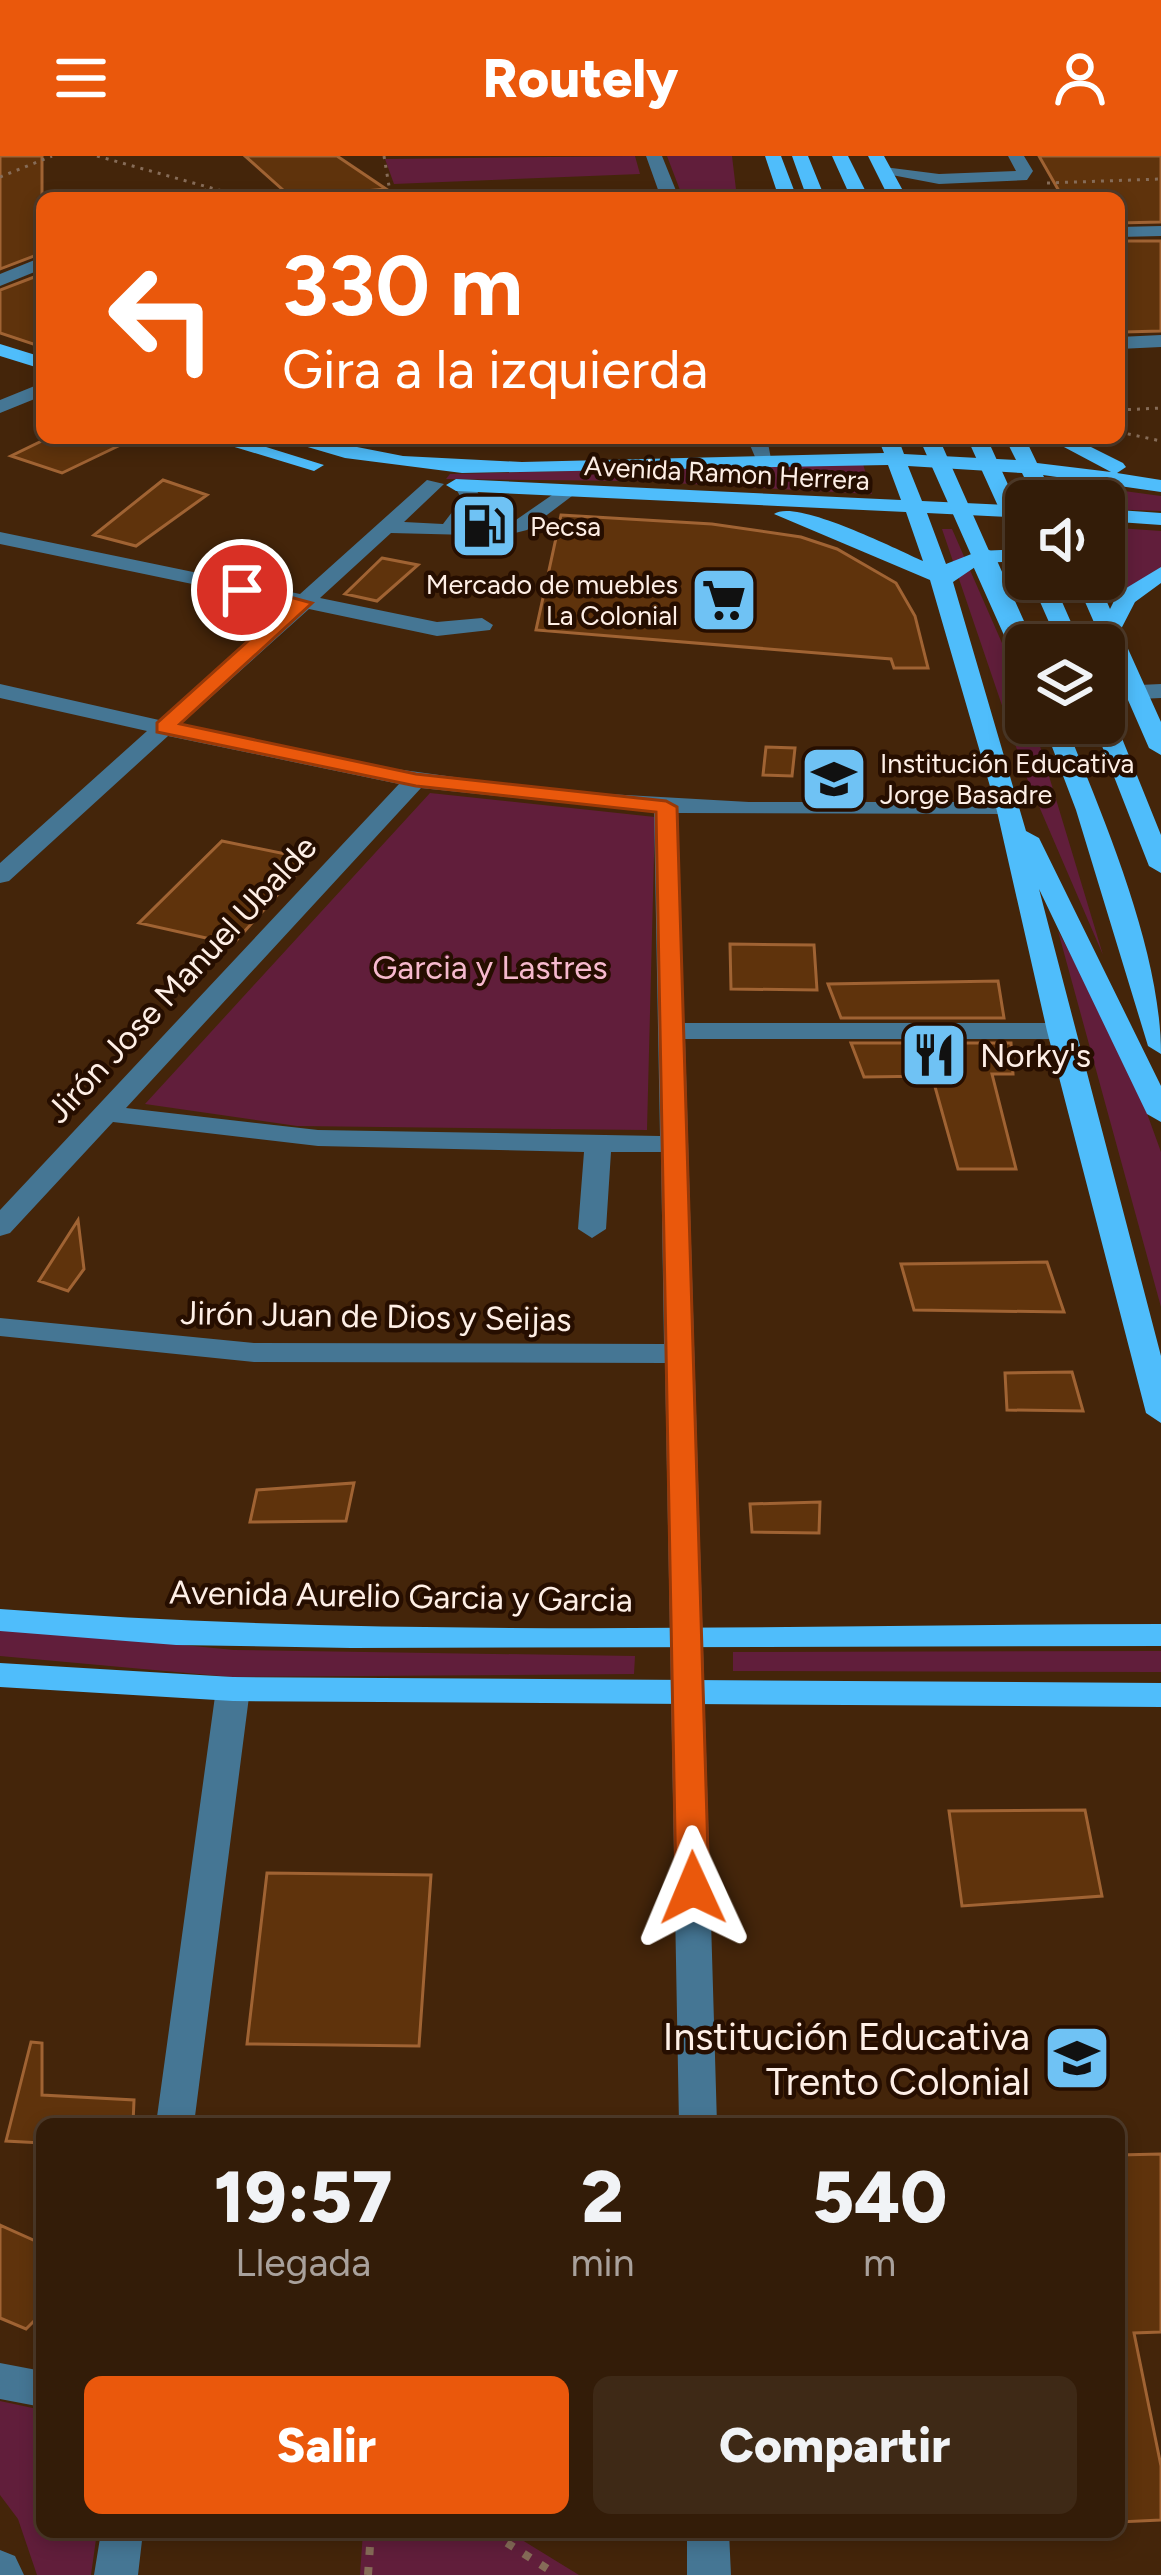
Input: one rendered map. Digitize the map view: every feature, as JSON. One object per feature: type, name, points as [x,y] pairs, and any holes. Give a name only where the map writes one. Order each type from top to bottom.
[{"type":"main road","points":[[773,156],[786,192]]},
{"type":"main road","points":[[800,156],[814,192]]},
{"type":"main road","points":[[840,156],[857,192]]},
{"type":"main road","points":[[878,163],[895,192]]},
{"type":"main road","points":[[0,350],[36,361]]},
{"type":"main road","points":[[0,370],[36,384]]},
{"type":"main road","name":"Avenida Ramon Herrera","points":[[238,444],[338,470],[434,484],[1005,511]]},
{"type":"main road","name":"Avenida Ramon Herrera","points":[[314,444],[363,455],[466,466],[896,459],[1028,465],[1161,486]]},
{"type":"main road","points":[[792,459],[830,444]]},
{"type":"main road","points":[[890,444],[941,579],[1008,807],[1060,1031],[1161,1413]]},
{"type":"main road","points":[[932,444],[1012,624]]},
{"type":"main road","points":[[980,444],[1005,502]]},
{"type":"main road","points":[[1018,444],[1036,480]]},
{"type":"main road","points":[[1070,444],[1161,486]]},
{"type":"main road","points":[[731,501],[849,535],[941,579]]},
{"type":"main road","points":[[1125,516],[1161,519]]},
{"type":"main road","points":[[941,579],[951,568],[971,559],[1005,553]]},
{"type":"main road","points":[[1113,624],[1126,598],[1161,573]]},
{"type":"main road","points":[[1125,653],[1150,692],[1161,748]]},
{"type":"main road","points":[[1062,744],[1088,810],[1161,1046]]},
{"type":"main road","points":[[1113,744],[1161,866]]},
{"type":"main road","points":[[1008,807],[1161,1114]]},
{"type":"main road","name":"Avenida Aurelio Garcia y Garcia","points":[[0,1620],[176,1634],[1161,1635]]},
{"type":"main road","points":[[0,1675],[232,1689],[1161,1695]]},
{"type":"street","points":[[654,156],[668,192]]},
{"type":"street","points":[[878,163],[939,179],[1021,176],[1024,171],[1016,156]]},
{"type":"street","points":[[987,192],[1042,187]]},
{"type":"street","points":[[1125,232],[1161,231]]},
{"type":"street","points":[[0,281],[36,265]]},
{"type":"street","points":[[1125,324],[1161,322]]},
{"type":"street","points":[[1125,343],[1161,341]]},
{"type":"street","points":[[0,407],[36,389]]},
{"type":"street","points":[[759,444],[765,460]]},
{"type":"street","points":[[6,863],[434,484]]},
{"type":"street","points":[[387,527],[455,531],[472,499],[464,486]]},
{"type":"street","points":[[495,532],[520,526],[565,492]]},
{"type":"street","points":[[0,538],[436,629],[482,626]]},
{"type":"street","points":[[0,691],[416,780],[666,807],[1008,807]]},
{"type":"street","name":"Jirón Jose Manuel Ubalde","points":[[0,1227],[416,780]]},
{"type":"street","points":[[666,807],[698,2118]]},
{"type":"street","points":[[671,1031],[1060,1031]]},
{"type":"street","points":[[106,1113],[285,1138],[674,1144]]},
{"type":"street","points":[[592,1229],[598,1143]]},
{"type":"street","name":"Jirón Juan de Dios y Seijas","points":[[0,1328],[134,1346],[290,1358],[680,1353]]},
{"type":"street","points":[[176,2118],[232,1689]]},
{"type":"street","points":[[0,2381],[36,2388]]},
{"type":"street","points":[[116,2575],[121,2538]]},
{"type":"street","points":[[708,2538],[710,2575]]},
{"type":"path","points":[[0,177],[52,156]]},
{"type":"path","points":[[97,156],[225,192]]},
{"type":"path","points":[[384,156],[390,192]]},
{"type":"path","points":[[1042,187],[1161,179]]},
{"type":"path","points":[[201,192],[210,188]]},
{"type":"path","points":[[1125,410],[1161,408]]},
{"type":"path","points":[[1125,433],[1161,441]]},
{"type":"path","points":[[368,2575],[370,2538]]},
{"type":"path","points":[[499,2538],[557,2575]]},
{"type":"green space","points":[[635,156],[640,174],[394,184],[385,159]]},
{"type":"green space","points":[[667,156],[732,156],[736,192],[681,192]]},
{"type":"green space","points":[[863,464],[872,494],[636,481],[446,479],[450,474]]},
{"type":"green space","points":[[1125,491],[1161,496],[1161,511],[1125,510]]},
{"type":"green space","points":[[1125,528],[1161,531],[1161,567],[1125,591]]},
{"type":"green space","points":[[942,529],[952,529],[1005,650],[1005,714]]},
{"type":"green space","points":[[1015,744],[1039,744],[1103,955]]},
{"type":"green space","name":"Garcia y Lastres","points":[[430,793],[655,817],[647,1130],[297,1126],[145,1104]]},
{"type":"green space","points":[[1058,931],[1129,1064],[1161,1152],[1161,1307]]},
{"type":"green space","points":[[0,1627],[234,1650],[635,1656],[634,1674],[231,1677],[0,1656]]},
{"type":"green space","points":[[1161,1651],[1161,1672],[733,1671],[733,1652]]},
{"type":"green space","points":[[0,2401],[36,2409],[36,2538],[96,2538],[91,2575],[37,2575],[18,2519],[0,2495]]},
{"type":"green space","points":[[363,2538],[519,2538],[579,2575],[360,2575]]},
{"type":"building","points":[[0,156],[42,156],[42,192],[36,192],[36,255],[0,269]]},
{"type":"building","points":[[245,156],[337,156],[386,189],[355,192],[285,192]]},
{"type":"building","points":[[1039,156],[1161,156],[1161,222],[1125,223],[1125,192],[1060,192]]},
{"type":"building","points":[[1125,241],[1161,241],[1161,331],[1125,332]]},
{"type":"building","points":[[36,276],[36,345],[0,333],[0,290]]},
{"type":"building","points":[[36,444],[122,444],[62,473],[11,456]]},
{"type":"building","points":[[163,480],[207,495],[136,546],[94,535]]},
{"type":"building","name":"Mercado de muebles La Colonial","points":[[561,515],[712,524],[801,537],[837,549],[896,583],[915,616],[928,668],[894,668],[891,659],[536,630]]},
{"type":"building","points":[[382,558],[418,565],[377,601],[345,594]]},
{"type":"building","points":[[766,747],[795,748],[792,776],[763,775]]},
{"type":"building","points":[[222,841],[310,859],[233,944],[139,923]]},
{"type":"building","points":[[730,944],[814,945],[817,990],[731,989]]},
{"type":"building","points":[[998,981],[1004,1018],[841,1018],[828,984]]},
{"type":"building","points":[[851,1043],[1011,1043],[1013,1074],[992,1074],[1016,1169],[958,1169],[932,1076],[864,1077]]},
{"type":"building","points":[[78,1220],[84,1269],[68,1291],[39,1281]]},
{"type":"building","points":[[1047,1262],[1064,1312],[914,1310],[901,1264]]},
{"type":"building","points":[[1072,1372],[1083,1411],[1007,1410],[1005,1373]]},
{"type":"building","points":[[354,1483],[346,1521],[250,1522],[257,1490]]},
{"type":"building","points":[[820,1502],[819,1533],[752,1532],[750,1504]]},
{"type":"building","points":[[1085,1810],[1102,1896],[962,1906],[949,1811]]},
{"type":"building","points":[[267,1873],[431,1875],[419,2046],[247,2044]]},
{"type":"building","points":[[31,2042],[42,2043],[42,2095],[134,2100],[133,2118],[36,2118],[36,2143],[6,2141]]},
{"type":"building","points":[[1161,2154],[1161,2332],[1134,2333],[1161,2466],[1161,2520],[1125,2522],[1125,2155]]},
{"type":"building","points":[[0,2225],[36,2241],[36,2319],[26,2329],[0,2318]]},
{"type":"place","name":"Pecsa","points":[[484,526]]},
{"type":"place","name":"Mercado de muebles La Colonial","points":[[724,600]]},
{"type":"place","name":"Institución Educativa Jorge Basadre","points":[[834,779]]},
{"type":"place","name":"Norky's","points":[[934,1055]]},
{"type":"place","name":"Institución Educativa Trento Colonial","points":[[1077,2058]]},
{"type":"route","points":[[242,590],[302,603],[165,727],[416,780],[666,807],[693,1888]]}]
